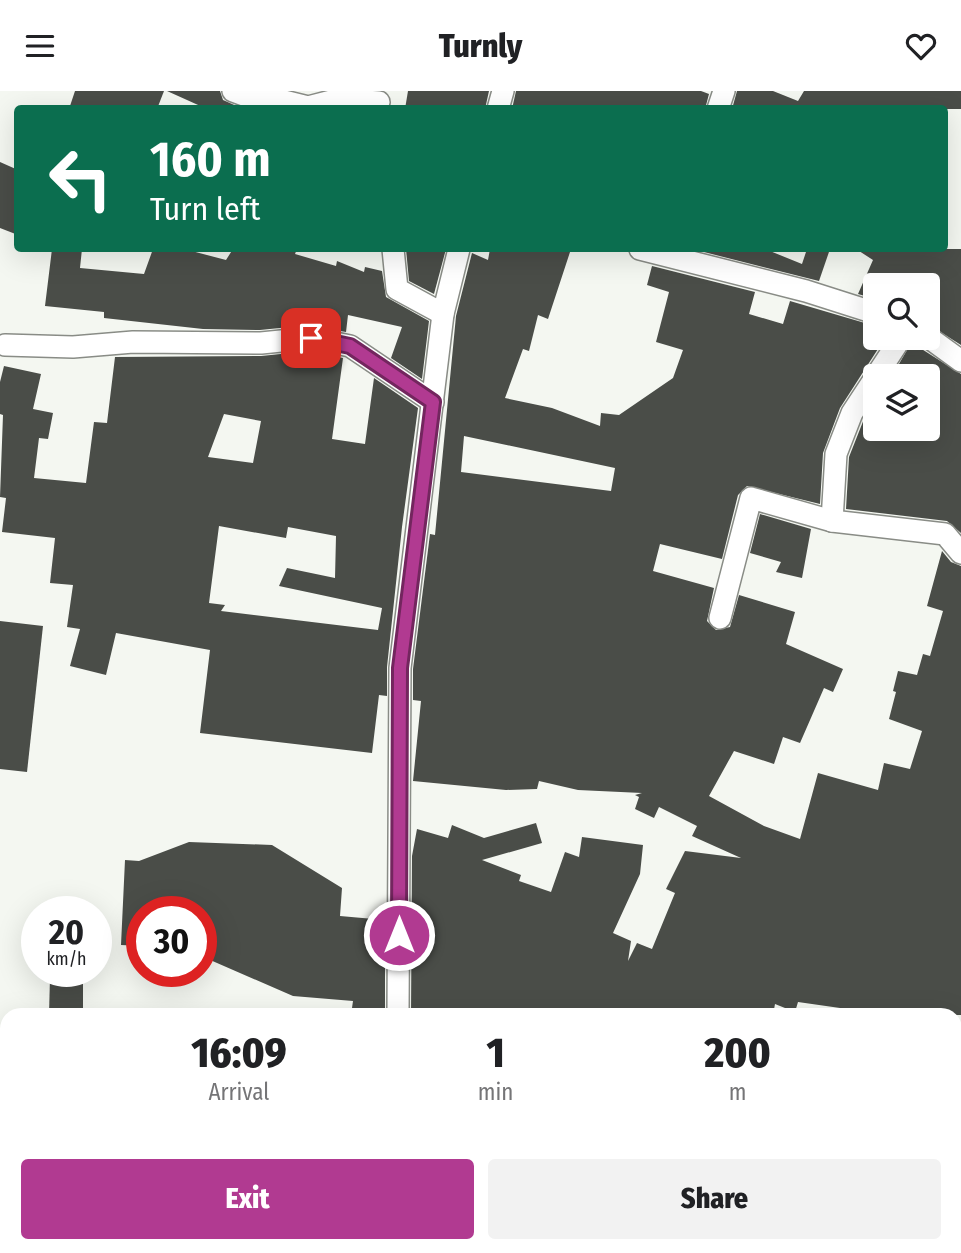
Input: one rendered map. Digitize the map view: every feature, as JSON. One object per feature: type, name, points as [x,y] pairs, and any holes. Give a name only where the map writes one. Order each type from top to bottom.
[{"type":"street","points":[[233,91],[248,97],[264,96],[300,105]]},
{"type":"street","points":[[316,105],[339,99],[379,100]]},
{"type":"street","points":[[393,252],[397,289],[443,314]]},
{"type":"street","points":[[398,1008],[400,668],[443,314],[458,252]]},
{"type":"street","points":[[652,252],[793,287],[863,309]]},
{"type":"street","points":[[5,345],[73,347],[134,342],[261,344],[311,338],[350,346],[433,402]]},
{"type":"street","points":[[940,346],[961,361]]},
{"type":"street","points":[[832,521],[836,454],[852,413],[863,396]]},
{"type":"street","points":[[720,618],[751,498],[832,521],[945,534],[961,553]]},
{"type":"building","points":[[75,91],[164,91],[159,105],[70,105]]},
{"type":"building","points":[[167,91],[220,91],[223,100],[234,105],[198,105]]},
{"type":"building","points":[[408,91],[489,91],[486,105],[406,105]]},
{"type":"building","points":[[516,91],[701,91],[709,94],[706,105],[513,105]]},
{"type":"building","points":[[737,91],[773,91],[798,101],[804,91],[961,91],[961,109],[948,109],[948,105],[733,105]]},
{"type":"building","points":[[0,162],[14,168],[14,233],[0,228]]},
{"type":"building","points":[[948,249],[961,249],[961,345],[940,332],[940,273],[867,273],[873,260],[861,252],[948,252]]},
{"type":"building","points":[[52,252],[82,252],[80,268],[144,274],[152,252],[195,252],[226,260],[231,252],[296,252],[295,254],[336,266],[337,261],[364,272],[365,267],[382,271],[386,297],[429,321],[422,379],[391,358],[402,327],[348,315],[346,332],[310,325],[260,330],[203,329],[104,318],[104,312],[45,306]]},
{"type":"building","points":[[406,252],[445,252],[434,294],[409,281]]},
{"type":"building","points":[[489,252],[570,252],[548,319],[538,315],[529,351],[523,349],[505,398],[552,408],[600,426],[601,413],[619,415],[673,378],[683,350],[656,342],[669,292],[647,285],[652,266],[755,292],[749,314],[783,324],[790,301],[863,322],[863,350],[877,350],[868,364],[863,364],[863,372],[840,408],[823,453],[820,504],[747,486],[738,495],[722,559],[660,544],[653,571],[714,588],[707,621],[716,630],[730,627],[739,595],[795,612],[786,644],[843,669],[833,692],[824,688],[800,743],[783,737],[774,764],[734,751],[709,796],[764,826],[800,839],[818,773],[878,790],[884,763],[910,769],[922,731],[889,719],[898,671],[917,675],[923,654],[930,656],[943,611],[927,606],[942,551],[951,562],[961,566],[961,1008],[840,1008],[798,1002],[796,1008],[775,1004],[774,1008],[411,1008],[412,856],[417,829],[448,838],[452,825],[484,838],[536,823],[542,843],[482,860],[521,875],[519,881],[551,892],[565,852],[579,857],[582,837],[643,845],[640,874],[613,933],[631,941],[628,961],[637,943],[652,949],[675,893],[666,889],[685,851],[741,858],[692,836],[697,826],[659,807],[654,818],[635,809],[639,797],[635,795],[642,793],[578,790],[539,781],[537,789],[506,790],[413,781],[421,701],[413,700],[413,669],[430,534],[435,535],[456,316],[472,253],[488,260]],"holes":[[[464,436],[615,468],[611,491],[461,472]]]},
{"type":"building","points":[[704,252],[772,252],[802,264],[806,252],[829,252],[819,281]]},
{"type":"building","points":[[863,283],[863,295],[858,294]]},
{"type":"building","points":[[907,350],[923,350],[961,374],[961,533],[947,521],[846,509],[849,457],[863,422],[863,441],[940,441],[940,364],[899,364]]},
{"type":"building","points":[[310,351],[343,358],[332,439],[365,444],[374,378],[418,408],[402,527],[387,667],[387,696],[379,695],[372,753],[200,733],[210,650],[116,633],[106,675],[70,666],[80,629],[67,627],[73,585],[50,583],[55,538],[2,532],[6,498],[0,497],[3,415],[0,414],[0,382],[4,366],[41,374],[33,409],[53,413],[48,439],[39,438],[34,478],[86,483],[94,422],[107,423],[115,357],[261,356]],"holes":[[[224,414],[261,421],[253,463],[208,457]],[[219,526],[286,538],[288,527],[336,536],[335,578],[287,568],[279,586],[382,608],[378,630],[221,611],[225,605],[209,603]]]},
{"type":"building","points":[[760,514],[811,529],[802,578],[776,572],[781,562],[750,553]]},
{"type":"building","points":[[0,621],[43,626],[27,772],[0,769]]},
{"type":"building","points":[[189,842],[272,845],[342,888],[340,916],[385,920],[385,1008],[352,1008],[353,1001],[293,996],[217,963],[217,896],[126,896],[126,945],[121,945],[125,860],[139,861]]},
{"type":"building","points":[[50,987],[83,987],[83,1008],[49,1008]]},
{"type":"route","points":[[311,338],[350,346],[433,402],[400,668],[399,935]]}]
